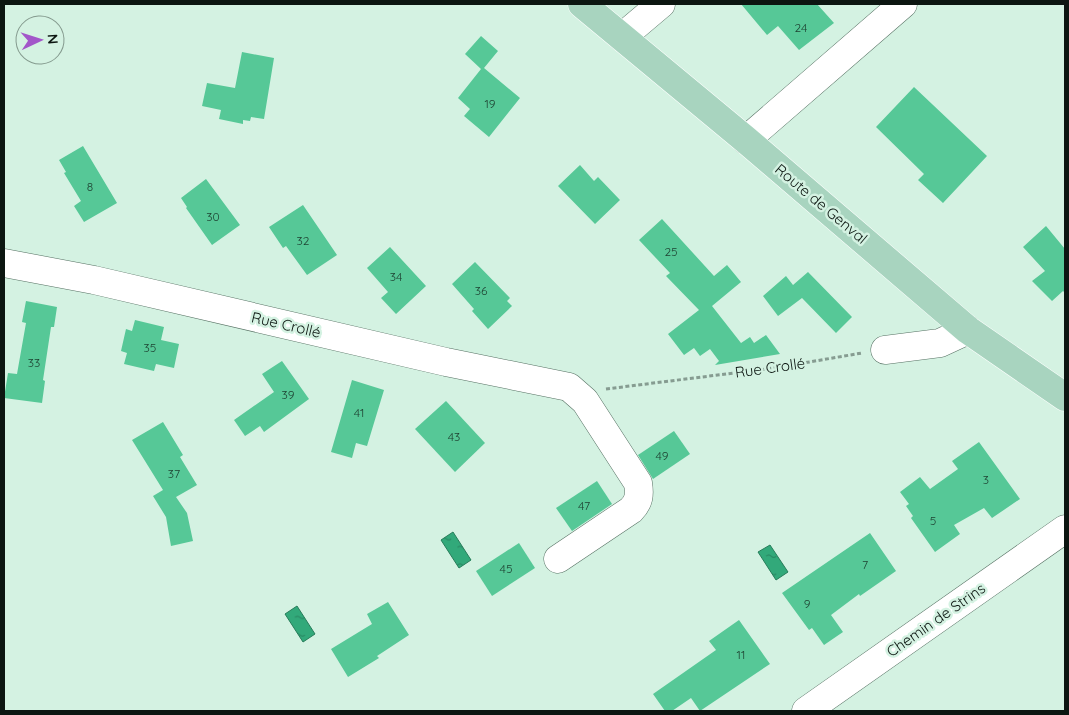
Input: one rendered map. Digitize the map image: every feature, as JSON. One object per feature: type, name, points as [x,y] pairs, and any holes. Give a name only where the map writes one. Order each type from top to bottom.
[{"type":"main road","name":"Route de Genval","points":[[582,4],[746,140],[968,330],[1065,397]]},
{"type":"street","points":[[622,38],[661,4]]},
{"type":"street","points":[[746,140],[903,4]]},
{"type":"street","name":"Rue Crollé","points":[[4,263],[94,280],[437,359],[569,387]]},
{"type":"street","points":[[885,350],[940,343],[968,330]]},
{"type":"street","points":[[558,559],[630,510],[637,504],[640,494],[638,483],[585,400],[569,387]]},
{"type":"street","name":"Chemin de Strins","points":[[806,711],[1065,529]]},
{"type":"path","name":"Rue Crollé","points":[[569,387],[594,390],[604,389],[774,368],[885,350]]},
{"type":"water","points":[[453,532],[471,560],[459,568],[441,540]]},
{"type":"water","points":[[770,545],[788,572],[776,580],[758,552]]},
{"type":"water","points":[[297,606],[315,634],[303,642],[285,614]]},
{"type":"building","points":[[741,4],[817,4],[834,23],[799,50],[778,26],[767,35]]},
{"type":"building","points":[[481,36],[498,51],[484,68],[520,98],[489,137],[464,116],[470,109],[458,98],[481,69],[465,54]]},
{"type":"building","points":[[242,52],[274,58],[264,119],[251,117],[250,121],[243,120],[243,124],[219,119],[221,110],[202,106],[207,83],[235,88]]},
{"type":"building","points":[[914,87],[987,156],[943,203],[918,180],[924,174],[876,127]]},
{"type":"building","points":[[83,146],[117,203],[84,222],[74,206],[81,201],[64,173],[66,172],[59,160]]},
{"type":"building","points":[[580,165],[594,181],[598,177],[620,200],[595,224],[558,186]]},
{"type":"building","points":[[206,179],[240,225],[212,245],[181,198]]},
{"type":"building","points":[[303,205],[337,255],[307,275],[286,246],[283,248],[269,227]]},
{"type":"building","points":[[662,219],[714,276],[727,265],[741,282],[712,306],[741,343],[750,337],[754,343],[766,335],[780,354],[715,365],[719,361],[710,349],[700,356],[694,348],[684,355],[668,334],[699,310],[666,276],[670,273],[639,240]]},
{"type":"building","points":[[1046,226],[1065,249],[1065,293],[1063,291],[1052,301],[1032,281],[1045,271],[1023,247]]},
{"type":"building","points":[[390,247],[426,286],[396,314],[381,298],[388,292],[367,268]]},
{"type":"building","points":[[475,262],[510,298],[507,301],[512,306],[488,329],[472,311],[474,309],[452,284]]},
{"type":"building","points":[[808,272],[852,317],[836,333],[802,298],[778,316],[763,296],[786,276],[793,285]]},
{"type":"building","points":[[26,301],[57,307],[54,327],[51,327],[43,380],[45,381],[42,403],[4,398],[8,373],[17,374],[26,323],[22,322]]},
{"type":"building","points":[[135,320],[164,327],[161,340],[179,344],[174,368],[156,364],[154,371],[124,364],[127,353],[121,351],[126,329],[132,331]]},
{"type":"building","points":[[282,361],[309,399],[264,432],[260,426],[245,436],[234,420],[274,392],[262,374]]},
{"type":"building","points":[[352,380],[384,390],[367,446],[356,443],[352,458],[331,452]]},
{"type":"building","points":[[446,401],[485,443],[455,472],[415,429]]},
{"type":"building","points":[[163,422],[183,455],[180,457],[197,485],[176,497],[187,513],[193,541],[171,546],[166,517],[153,496],[163,490],[132,440]]},
{"type":"building","points":[[674,431],[690,454],[653,479],[638,455]]},
{"type":"building","points":[[979,442],[1020,499],[992,518],[984,508],[954,525],[960,534],[935,552],[911,518],[913,516],[906,506],[909,504],[900,492],[920,477],[930,489],[958,469],[952,461]]},
{"type":"building","points":[[597,481],[612,504],[572,531],[556,508]]},
{"type":"building","points":[[870,533],[896,571],[860,596],[859,594],[831,615],[843,632],[824,645],[812,628],[809,630],[782,593]]},
{"type":"building","points":[[519,543],[535,568],[492,596],[476,571]]},
{"type":"building","points":[[388,602],[409,635],[377,656],[379,658],[348,677],[331,649],[372,624],[367,614]]},
{"type":"building","points":[[739,620],[770,664],[700,711],[691,698],[672,711],[665,711],[653,694],[716,650],[709,641]]}]
